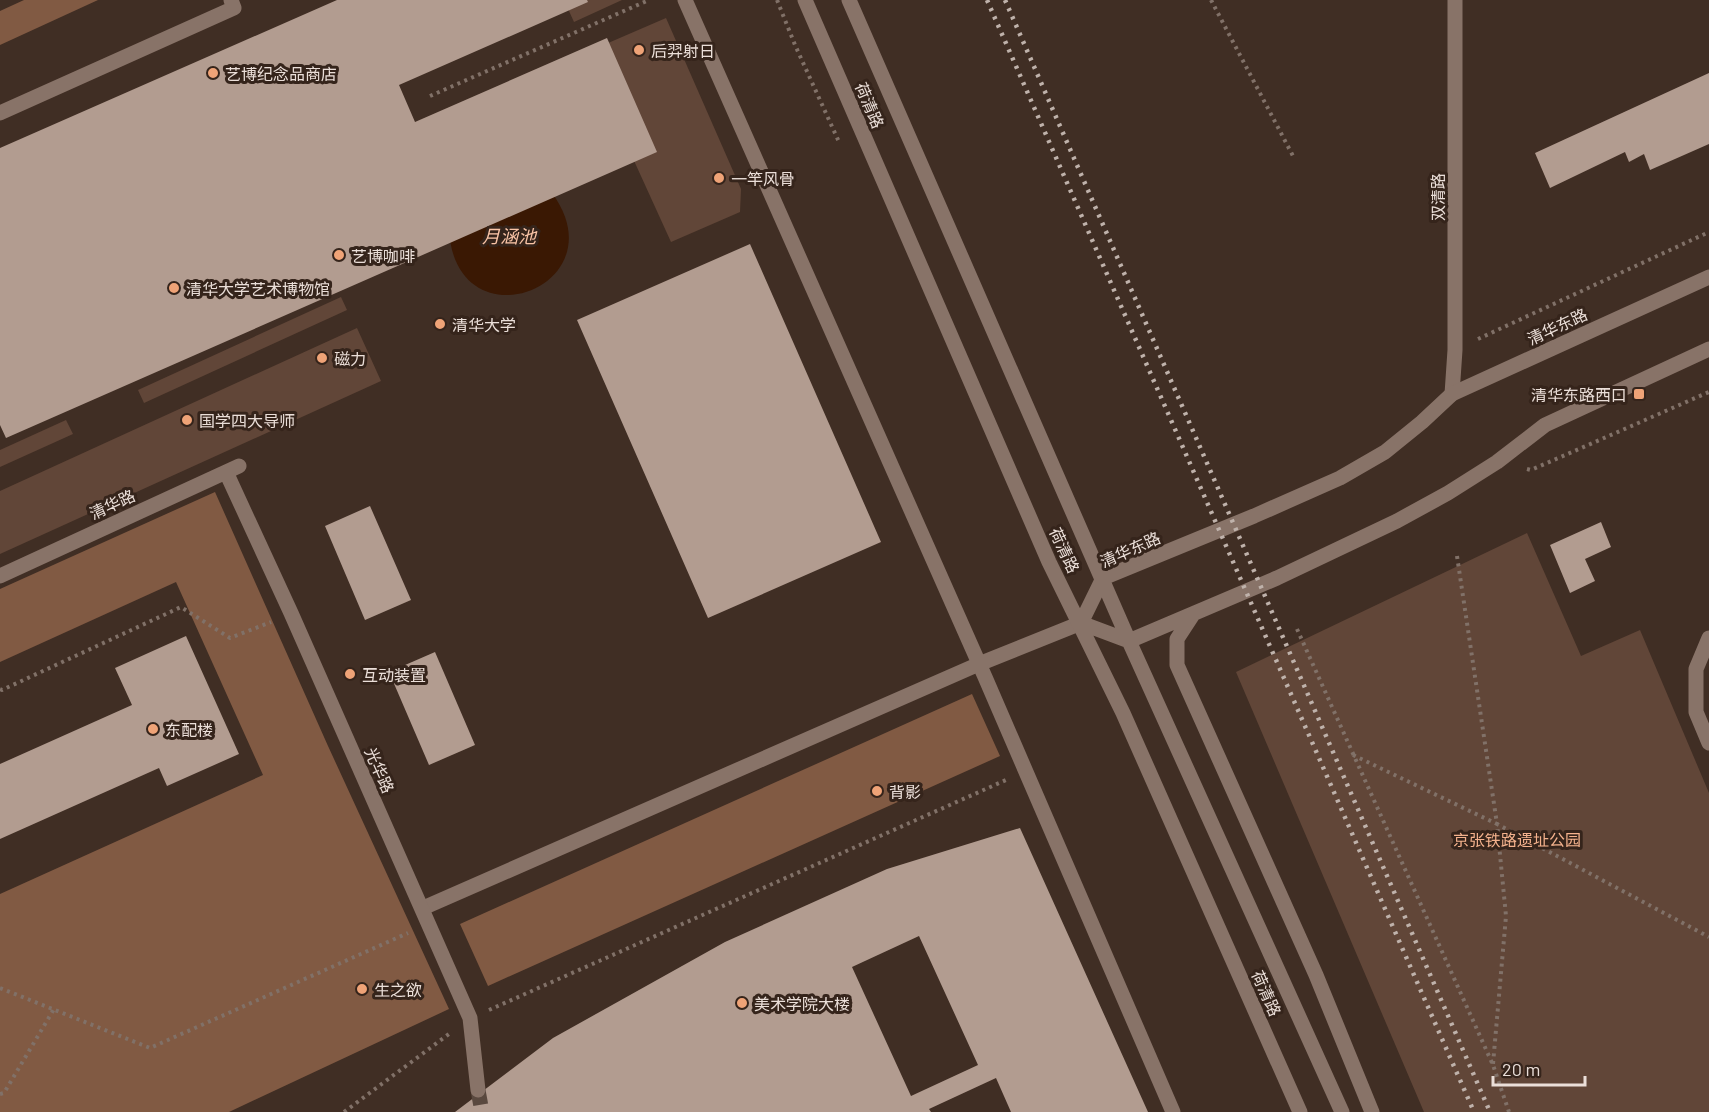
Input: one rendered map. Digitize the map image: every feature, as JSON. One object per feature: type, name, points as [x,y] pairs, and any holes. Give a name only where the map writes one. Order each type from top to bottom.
[{"type":"main road","points":[[0,113],[234,8],[231,0]]},
{"type":"main road","points":[[685,0],[1026,771],[1173,1112]]},
{"type":"main road","name":"荷清路","points":[[805,0],[1044,551],[1123,713],[1300,1112]]},
{"type":"main road","name":"荷清路","points":[[849,0],[1130,640],[1342,1112]]},
{"type":"main road","name":"双清路","points":[[1452,394],[1455,350],[1455,0]]},
{"type":"main road","name":"清华东路","points":[[1081,623],[1103,578],[1340,478],[1385,452],[1452,394],[1709,277]]},
{"type":"main road","points":[[423,908],[979,664],[1081,623],[1130,640],[1314,561],[1397,521],[1448,493],[1497,462],[1545,425],[1709,349]]},
{"type":"main road","name":"清华路","points":[[0,576],[232,469]]},
{"type":"main road","name":"光华路","points":[[232,469],[291,614],[470,1018],[478,1090]]},
{"type":"main road","points":[[1194,613],[1177,639],[1177,665],[1316,975],[1372,1112]]},
{"type":"main road","points":[[1709,638],[1696,669],[1696,712],[1709,743]]},
{"type":"path","points":[[430,96],[649,0]]},
{"type":"path","points":[[1211,0],[1293,156]]},
{"type":"path","points":[[1497,462],[1531,470],[1709,392]]},
{"type":"path","points":[[1457,556],[1497,824],[1506,916],[1493,1065]]},
{"type":"path","points":[[0,689],[181,607],[230,638],[291,614]]},
{"type":"path","points":[[1297,629],[1493,1065],[1509,1112]]},
{"type":"path","points":[[1353,755],[1497,824],[1709,937]]},
{"type":"path","points":[[344,1112],[470,1018],[1026,771]]},
{"type":"path","points":[[0,988],[150,1048],[429,923]]},
{"type":"path","points":[[0,1094],[4,1093],[54,1009]]},
{"type":"green space","points":[[564,0],[622,0],[574,22]]},
{"type":"green space","points":[[666,18],[741,189],[740,212],[671,242],[585,53]]},
{"type":"green space","points":[[341,297],[347,310],[144,403],[138,390]]},
{"type":"green space","points":[[357,328],[381,381],[0,554],[0,491]]},
{"type":"green space","points":[[66,420],[73,434],[0,467],[0,450]]},
{"type":"green space","name":"京张铁路遗址公园","points":[[1527,533],[1581,656],[1640,630],[1709,793],[1709,1112],[1424,1112],[1236,672]]},
{"type":"shaded area","points":[[24,0],[98,0],[0,45],[0,11]]},
{"type":"shaded area","points":[[215,492],[449,1009],[229,1112],[0,1112],[0,894],[263,775],[176,582],[0,662],[0,589]]},
{"type":"shaded area","points":[[972,694],[1000,756],[488,986],[460,924]]},
{"type":"water","name":"月涵池","points":[[552,193],[568,226],[566,255],[552,277],[529,291],[503,295],[478,287],[458,266],[449,230]]},
{"type":"building","name":"清华大学艺术博物馆","points":[[337,0],[587,0],[588,2],[399,85],[415,122],[607,38],[657,152],[6,438],[0,425],[0,148]]},
{"type":"building","points":[[1709,73],[1709,144],[1650,170],[1644,154],[1629,162],[1625,152],[1550,188],[1535,153]]},
{"type":"building","points":[[750,244],[881,542],[708,618],[577,320]]},
{"type":"building","points":[[370,506],[411,600],[365,620],[325,526]]},
{"type":"building","points":[[1601,522],[1611,547],[1585,559],[1595,581],[1570,593],[1550,545]]},
{"type":"building","name":"东配楼","points":[[186,636],[239,754],[167,786],[159,768],[0,839],[0,764],[132,705],[115,668]]},
{"type":"building","points":[[435,652],[475,745],[429,765],[389,672]]},
{"type":"building","name":"美术学院大楼","points":[[1020,828],[1148,1112],[1011,1112],[996,1078],[929,1109],[931,1112],[455,1112],[553,1038],[725,942],[887,869]],"holes":[[[919,936],[978,1065],[911,1096],[852,967]]]},
{"type":"tunnel","points":[[478,1090],[482,1112]]},
{"type":"railway","points":[[987,0],[1474,1112]]},
{"type":"railway","points":[[1005,0],[1490,1112]]},
{"type":"place","name":"后羿射日","points":[[639,50]]},
{"type":"place","name":"艺博纪念品商店","points":[[213,73]]},
{"type":"place","name":"一竿风骨","points":[[719,178]]},
{"type":"place","name":"艺博咖啡","points":[[339,255]]},
{"type":"place","name":"清华大学艺术博物馆","points":[[174,288]]},
{"type":"place","name":"清华大学","points":[[440,324]]},
{"type":"place","name":"磁力","points":[[322,358]]},
{"type":"place","name":"清华东路西口","points":[[1639,394]]},
{"type":"place","name":"国学四大导师","points":[[187,420]]},
{"type":"place","name":"互动装置","points":[[350,674]]},
{"type":"place","name":"东配楼","points":[[153,729]]},
{"type":"place","name":"背影","points":[[877,791]]},
{"type":"place","name":"生之欲","points":[[362,989]]},
{"type":"place","name":"美术学院大楼","points":[[742,1003]]}]
